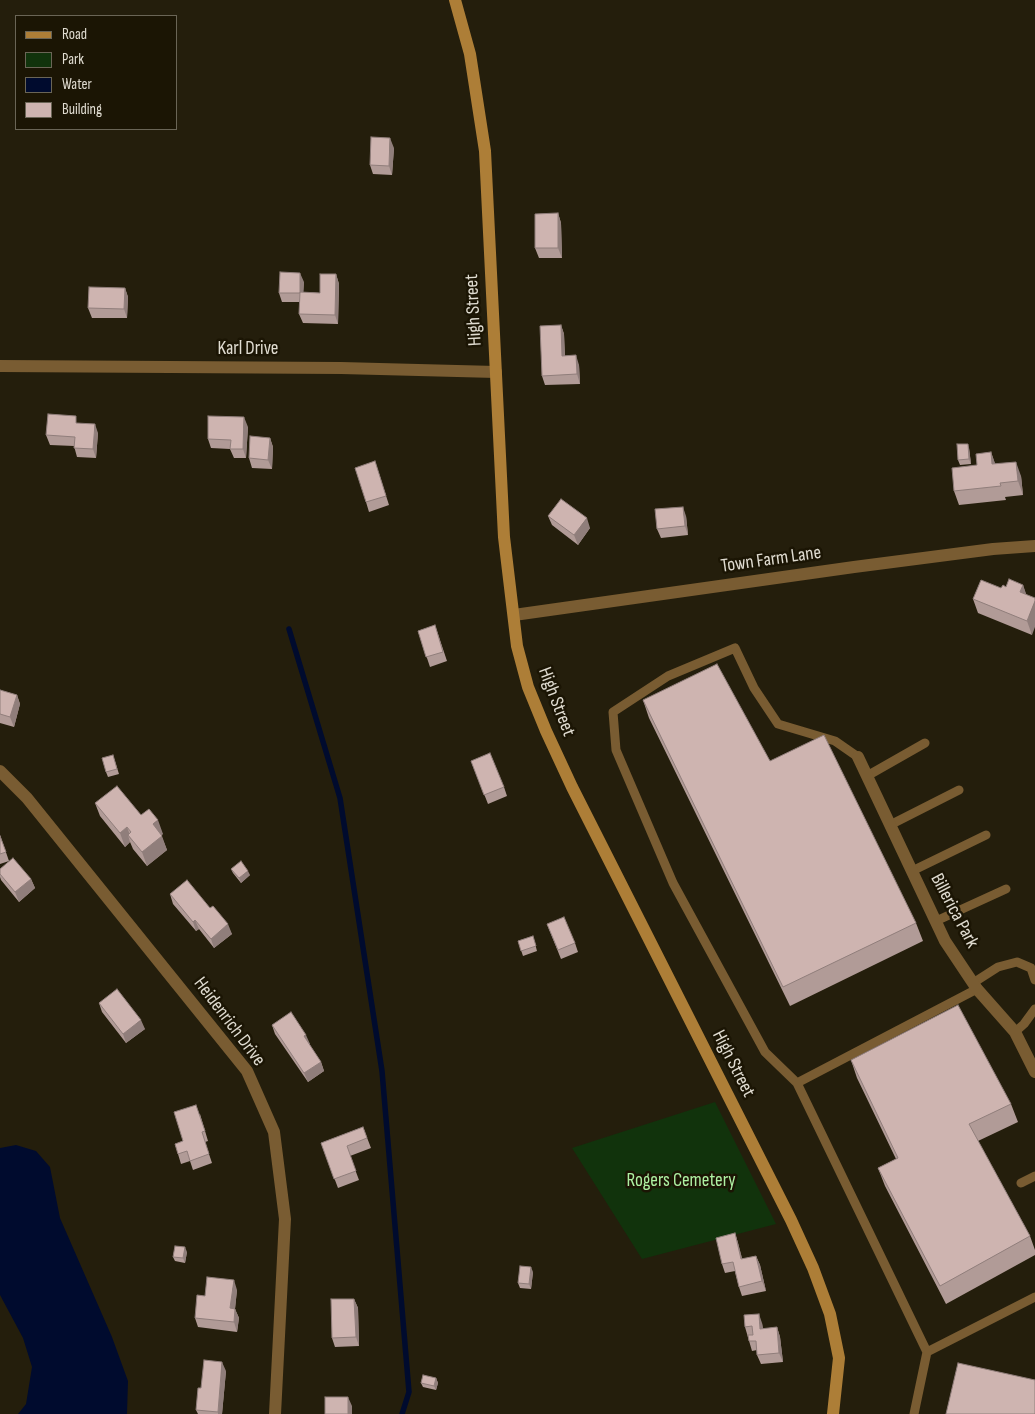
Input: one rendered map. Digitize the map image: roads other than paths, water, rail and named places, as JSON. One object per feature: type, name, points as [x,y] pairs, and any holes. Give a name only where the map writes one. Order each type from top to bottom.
[{"type":"main road","name":"High Street","points":[[455,0],[470,54],[485,151],[504,537],[517,646],[528,687],[572,788],[791,1220],[813,1268],[830,1314],[839,1358],[833,1414]]},
{"type":"street","name":"Karl Drive","points":[[0,366],[342,368],[496,372]]},
{"type":"street","name":"Town Farm Lane","points":[[514,615],[863,566],[993,549],[1035,546]]},
{"type":"street","name":"Billerica Park","points":[[858,757],[945,941],[975,986],[1015,1032],[1033,1064]]},
{"type":"street","name":"Heidenrich Drive","points":[[0,771],[27,798],[247,1071],[274,1132],[285,1219],[275,1414]]},
{"type":"lane","points":[[858,757],[835,741],[778,724],[754,688],[735,648],[668,676],[613,712],[616,750],[673,883],[766,1052],[797,1083],[927,1352],[914,1414]]},
{"type":"lane","points":[[867,776],[926,743]]},
{"type":"lane","points":[[890,825],[959,790]]},
{"type":"lane","points":[[912,872],[986,835]]},
{"type":"lane","points":[[936,921],[1006,888]]},
{"type":"lane","points":[[797,1083],[975,986],[998,967],[1017,962],[1032,968],[1035,980]]},
{"type":"lane","points":[[1015,1032],[1024,1024],[1035,1009]]},
{"type":"lane","points":[[1021,1183],[1035,1176]]},
{"type":"lane","points":[[927,1352],[1035,1297]]},
{"type":"water","points":[[16,1145],[36,1151],[50,1167],[60,1218],[112,1337],[128,1381],[127,1414],[18,1414],[26,1404],[32,1367],[23,1338],[0,1295],[0,1148]]},
{"type":"waterway","points":[[289,629],[340,798],[382,1071],[409,1392],[402,1414]]},
{"type":"park label","name":"Rogers Cemetery","points":[[681,1181]]}]
